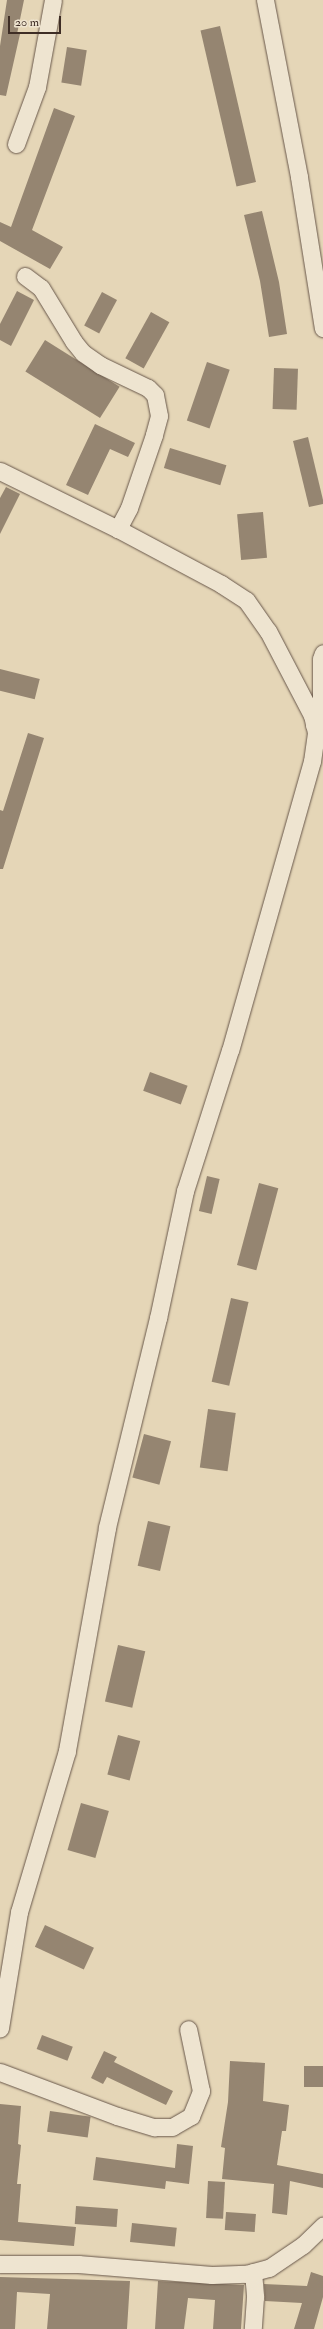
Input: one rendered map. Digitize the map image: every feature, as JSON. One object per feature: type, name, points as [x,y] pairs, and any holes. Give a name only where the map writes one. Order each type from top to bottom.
[{"type":"street","points":[[16,144],[37,87],[53,0]]},
{"type":"street","points":[[265,0],[298,177],[323,328]]},
{"type":"street","points":[[25,276],[41,288],[74,342],[83,353],[100,365],[148,388],[155,395],[159,416],[154,435],[129,508],[118,529]]},
{"type":"street","points":[[0,471],[118,529],[222,584],[246,600],[268,631],[312,715],[316,732],[310,768],[230,1050],[185,1191],[158,1318],[107,1528],[67,1751],[20,1912],[0,2028]]},
{"type":"street","points":[[314,725],[321,706],[321,659],[323,653]]},
{"type":"street","points":[[0,2072],[117,2116],[154,2127],[172,2127],[191,2116],[201,2091],[188,2029]]},
{"type":"street","points":[[0,2264],[78,2264],[212,2274],[253,2272],[269,2268],[303,2245],[323,2226]]},
{"type":"street","points":[[253,2272],[255,2297],[253,2329]]},
{"type":"building","points":[[7,0],[24,0],[17,34],[20,34],[6,96],[0,95],[0,46]]},
{"type":"building","points":[[220,26],[256,182],[237,186],[201,30]]},
{"type":"building","points":[[67,47],[87,50],[81,86],[61,83]]},
{"type":"building","points":[[54,108],[75,116],[32,230],[63,247],[50,269],[0,241],[0,222],[11,227]]},
{"type":"building","points":[[262,211],[279,282],[287,334],[269,337],[260,281],[244,215]]},
{"type":"building","points":[[17,291],[34,300],[11,346],[0,340],[0,324]]},
{"type":"building","points":[[102,292],[117,300],[99,334],[84,326]]},
{"type":"building","points":[[151,312],[169,322],[144,369],[125,358]]},
{"type":"building","points":[[45,340],[120,387],[100,418],[25,371]]},
{"type":"building","points":[[207,362],[230,370],[210,428],[187,421]]},
{"type":"building","points":[[274,368],[298,369],[297,410],[273,409]]},
{"type":"building","points":[[95,424],[135,443],[128,457],[110,449],[88,495],[66,485]]},
{"type":"building","points":[[308,437],[323,500],[323,504],[309,507],[293,441]]},
{"type":"building","points":[[170,448],[226,465],[220,485],[164,468]]},
{"type":"building","points":[[6,487],[20,494],[0,534],[0,498]]},
{"type":"building","points":[[263,512],[267,558],[241,560],[237,514]]},
{"type":"building","points":[[0,669],[40,679],[35,699],[0,691]]},
{"type":"building","points":[[28,733],[44,738],[3,869],[0,869],[0,810],[3,811]]},
{"type":"building","points":[[150,1072],[188,1086],[181,1104],[143,1091]]},
{"type":"building","points":[[207,1176],[220,1179],[212,1214],[199,1211]]},
{"type":"building","points":[[259,1183],[278,1188],[256,1270],[237,1265]]},
{"type":"building","points":[[231,1298],[249,1302],[229,1386],[212,1382]]},
{"type":"building","points":[[208,1409],[236,1413],[228,1471],[200,1467]]},
{"type":"building","points":[[144,1434],[171,1441],[159,1485],[132,1477]]},
{"type":"building","points":[[148,1521],[170,1526],[160,1571],[138,1566]]},
{"type":"building","points":[[118,1645],[145,1651],[132,1708],[105,1702]]},
{"type":"building","points":[[118,1735],[140,1741],[130,1781],[107,1775]]},
{"type":"building","points":[[81,1803],[109,1811],[95,1858],[67,1850]]},
{"type":"building","points":[[45,1925],[94,1948],[84,1970],[35,1947]]},
{"type":"building","points":[[42,2035],[73,2047],[67,2061],[37,2049]]},
{"type":"building","points":[[104,2051],[117,2057],[114,2062],[173,2091],[166,2105],[107,2077],[103,2084],[91,2078]]},
{"type":"building","points":[[230,2061],[265,2063],[263,2101],[289,2105],[286,2131],[282,2131],[277,2165],[323,2174],[323,2188],[290,2181],[287,2215],[272,2213],[274,2184],[222,2179],[225,2148],[221,2147],[228,2102]]},
{"type":"building","points":[[304,2066],[323,2066],[323,2087],[304,2087]]},
{"type":"building","points":[[0,2104],[21,2106],[18,2144],[21,2145],[17,2184],[21,2184],[18,2222],[76,2227],[74,2246],[0,2240]]},
{"type":"building","points":[[50,2111],[91,2117],[88,2138],[47,2132]]},
{"type":"building","points":[[177,2144],[193,2146],[189,2184],[166,2181],[165,2189],[93,2180],[96,2157],[175,2168]]},
{"type":"building","points":[[208,2181],[225,2182],[223,2219],[206,2218]]},
{"type":"building","points":[[76,2206],[118,2209],[117,2227],[75,2224]]},
{"type":"building","points":[[226,2212],[256,2214],[255,2232],[225,2230]]},
{"type":"building","points":[[132,2223],[177,2228],[175,2247],[130,2242]]},
{"type":"building","points":[[311,2272],[323,2276],[323,2297],[314,2329],[294,2329],[302,2303],[265,2301],[264,2284],[307,2286]]},
{"type":"building","points":[[0,2277],[130,2281],[127,2329],[47,2329],[50,2294],[17,2292],[15,2329],[0,2329]]},
{"type":"building","points":[[158,2281],[244,2285],[241,2329],[213,2329],[215,2300],[188,2298],[184,2329],[155,2329]]}]
